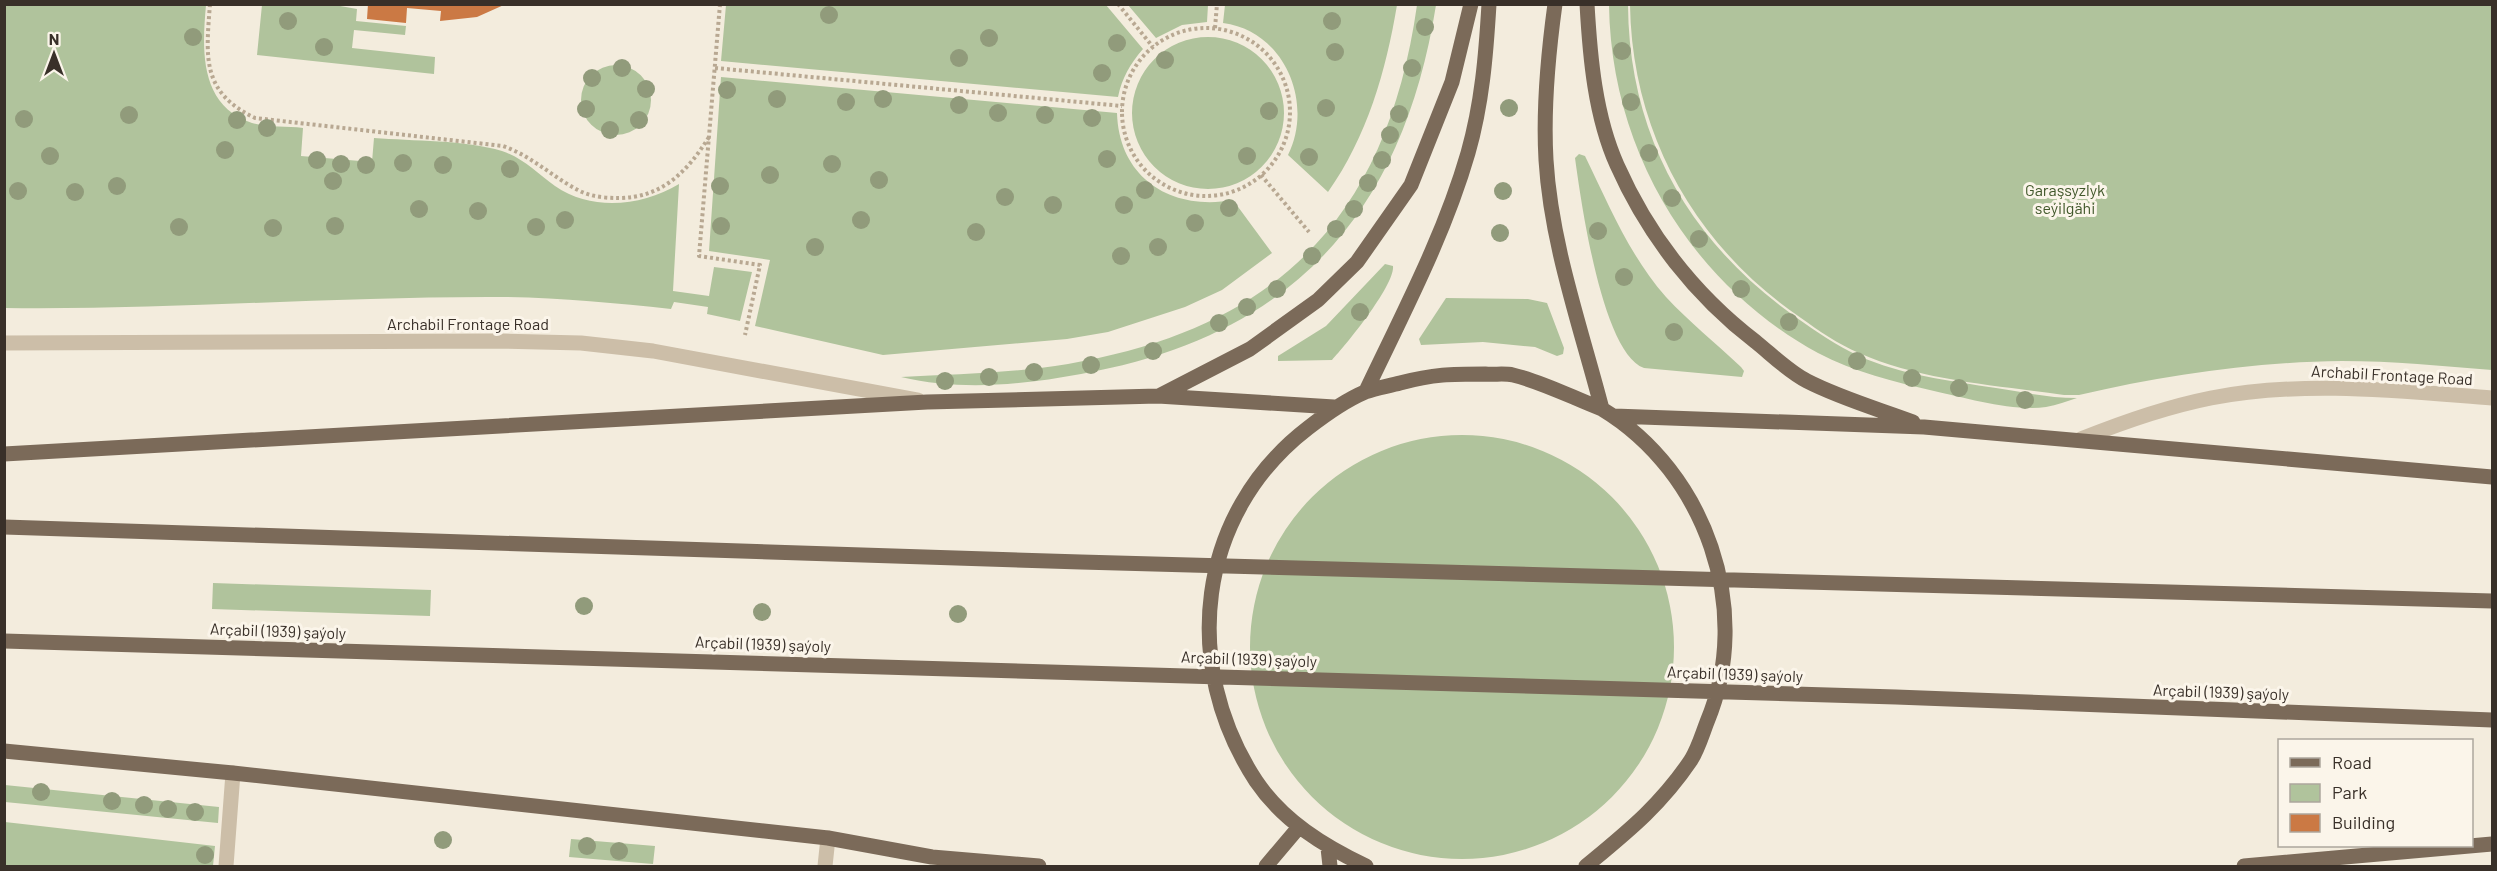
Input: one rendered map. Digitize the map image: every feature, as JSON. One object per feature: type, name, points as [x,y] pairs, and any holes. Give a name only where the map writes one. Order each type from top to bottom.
[{"type":"main road","points":[[1158,396],[1250,349],[1318,300],[1357,262],[1411,185],[1452,82],[1471,4]]},
{"type":"main road","points":[[1366,392],[1438,239],[1468,152],[1485,71],[1489,4]]},
{"type":"main road","points":[[1555,4],[1548,86],[1546,159],[1555,230],[1608,413]]},
{"type":"main road","points":[[1587,4],[1589,49],[1600,108],[1616,164],[1658,239],[1692,284],[1727,320],[1805,381],[1924,427]]},
{"type":"main road","points":[[1366,867],[1328,848],[1299,827],[1257,782],[1227,729],[1210,670],[1208,608],[1220,548],[1247,493],[1286,445],[1334,407],[1366,392],[1438,373],[1512,375],[1608,413],[1662,459],[1698,512],[1720,572],[1727,636],[1717,699],[1692,758],[1654,809],[1586,867]]},
{"type":"main road","points":[[4,454],[927,402],[1158,396],[1334,407]]},
{"type":"main road","points":[[1608,413],[1924,427],[2493,477]]},
{"type":"main road","points":[[4,527],[1081,562],[2493,601]]},
{"type":"main road","name":"Arçabil (1939) şaýoly","points":[[4,641],[1896,697],[2493,720]]},
{"type":"main road","points":[[4,751],[233,773],[828,838],[932,857],[1039,867]]},
{"type":"main road","points":[[1266,867],[1299,827]]},
{"type":"main road","points":[[2473,846],[2493,844]]},
{"type":"main road","points":[[2244,867],[2461,847]]},
{"type":"main road","points":[[1328,848],[1330,867]]},
{"type":"main road","points":[[932,857],[963,867]]},
{"type":"street","name":"Archabil Frontage Road","points":[[4,343],[502,341],[581,343],[716,361],[927,402]]},
{"type":"street","name":"Archabil Frontage Road","points":[[2081,439],[2135,417],[2213,398],[2236,395],[2343,388],[2493,399]]},
{"type":"street","points":[[226,867],[233,773]]},
{"type":"street","points":[[825,867],[828,838]]},
{"type":"path","points":[[210,4],[207,47],[212,79],[231,106],[255,118],[503,146],[527,155],[558,179],[585,194],[608,198],[633,198],[658,190],[676,180],[694,161],[709,137]]},
{"type":"path","points":[[720,4],[699,256],[760,266],[745,335]]},
{"type":"path","points":[[1118,4],[1153,47]]},
{"type":"path","points":[[1215,28],[1217,4]]},
{"type":"path","points":[[1215,28],[1235,32],[1269,55],[1281,71],[1288,90],[1291,110],[1289,130],[1282,150],[1262,175],[1238,190],[1218,195],[1198,195],[1178,191],[1160,182],[1144,169],[1132,152],[1125,133],[1122,106],[1131,74],[1153,47],[1175,33],[1215,28]]},
{"type":"path","points":[[715,68],[1122,106]]},
{"type":"path","points":[[1262,175],[1309,232]]},
{"type":"green space","points":[[5,4],[206,5],[205,57],[213,90],[222,103],[235,115],[252,123],[303,128],[301,156],[372,162],[374,138],[488,147],[510,154],[570,194],[601,203],[634,201],[679,184],[673,291],[709,296],[714,267],[752,272],[740,321],[707,314],[708,307],[674,302],[671,309],[588,301],[504,297],[5,308]]},
{"type":"green space","points":[[329,4],[357,9],[356,21],[406,26],[405,35],[354,30],[352,48],[435,57],[434,74],[257,55],[262,5]]},
{"type":"green space","points":[[726,5],[1106,5],[1143,49],[1127,72],[1118,97],[721,61]]},
{"type":"green space","points":[[1128,5],[1208,5],[1207,22],[1182,25],[1156,38]]},
{"type":"green space","points":[[1225,5],[1397,5],[1381,79],[1373,103],[1354,149],[1328,192],[1288,155],[1295,135],[1298,114],[1295,92],[1288,72],[1278,55],[1263,40],[1245,29],[1223,23]]},
{"type":"green space","points":[[1417,5],[1436,5],[1420,79],[1396,146],[1365,204],[1325,254],[1277,296],[1220,330],[1155,356],[1081,374],[991,385],[946,384],[901,377],[1047,367],[1142,347],[1207,322],[1263,290],[1310,250],[1349,202],[1379,145],[1402,80]]},
{"type":"green space","points":[[1609,5],[1628,5],[1631,53],[1640,99],[1654,142],[1673,183],[1697,221],[1726,256],[1759,288],[1827,338],[1875,363],[1944,380],[2046,396],[2077,398],[2046,407],[2020,408],[1990,404],[1919,388],[1875,376],[1832,360],[1772,324],[1732,289],[1696,250],[1666,207],[1642,160],[1624,111],[1613,59]]},
{"type":"green space","name":"Garaşsyzlyk seýilgähi","points":[[1630,5],[2492,5],[2492,370],[2380,362],[2309,362],[2210,371],[2144,381],[2079,395],[2064,395],[1934,376],[1908,370],[1859,353],[1801,318],[1763,289],[1730,257],[1701,221],[1676,182],[1657,141],[1643,98],[1634,52]]},
{"type":"green space","points":[[1208,37],[1237,43],[1250,50],[1261,60],[1271,71],[1278,84],[1284,113],[1278,142],[1271,155],[1261,166],[1250,176],[1237,183],[1208,189],[1179,183],[1166,176],[1155,166],[1145,155],[1138,142],[1132,113],[1138,84],[1145,71],[1155,60],[1166,50],[1179,43]]},
{"type":"green space","points":[[616,65],[635,71],[645,81],[651,100],[645,119],[635,129],[616,135],[597,129],[587,119],[581,100],[587,81],[597,71]]},
{"type":"green space","points":[[721,77],[1117,113],[1120,136],[1127,156],[1138,172],[1153,185],[1170,195],[1211,202],[1233,200],[1272,253],[1222,290],[1185,307],[1108,332],[1067,339],[883,355],[755,326],[770,260],[709,251]]},
{"type":"green space","points":[[1579,154],[1585,156],[1630,247],[1653,281],[1684,315],[1741,367],[1744,371],[1742,377],[1644,368],[1629,356],[1616,335],[1596,274],[1582,207],[1575,158]]},
{"type":"green space","points":[[1385,264],[1393,266],[1392,275],[1386,287],[1348,342],[1332,360],[1278,361],[1278,356],[1326,326]]},
{"type":"green space","points":[[1446,298],[1528,299],[1547,303],[1564,348],[1563,354],[1557,356],[1535,347],[1483,342],[1421,345],[1419,339]]},
{"type":"green space","points":[[1462,435],[1503,439],[1543,451],[1580,470],[1612,497],[1639,529],[1658,566],[1670,606],[1674,647],[1670,688],[1658,728],[1639,765],[1612,797],[1580,824],[1543,843],[1503,855],[1462,859],[1421,855],[1381,843],[1344,824],[1312,797],[1285,765],[1266,728],[1254,688],[1250,647],[1254,606],[1266,566],[1285,529],[1312,497],[1344,470],[1381,451],[1421,439]]},
{"type":"green space","points":[[213,583],[431,590],[430,616],[212,609]]},
{"type":"green space","points":[[5,785],[219,807],[218,823],[5,802]]},
{"type":"green space","points":[[5,822],[215,846],[213,866],[5,866]]},
{"type":"green space","points":[[571,839],[655,846],[653,864],[569,857]]},
{"type":"building","points":[[368,4],[506,4],[477,17],[440,21],[441,11],[407,8],[406,23],[367,19]]}]
